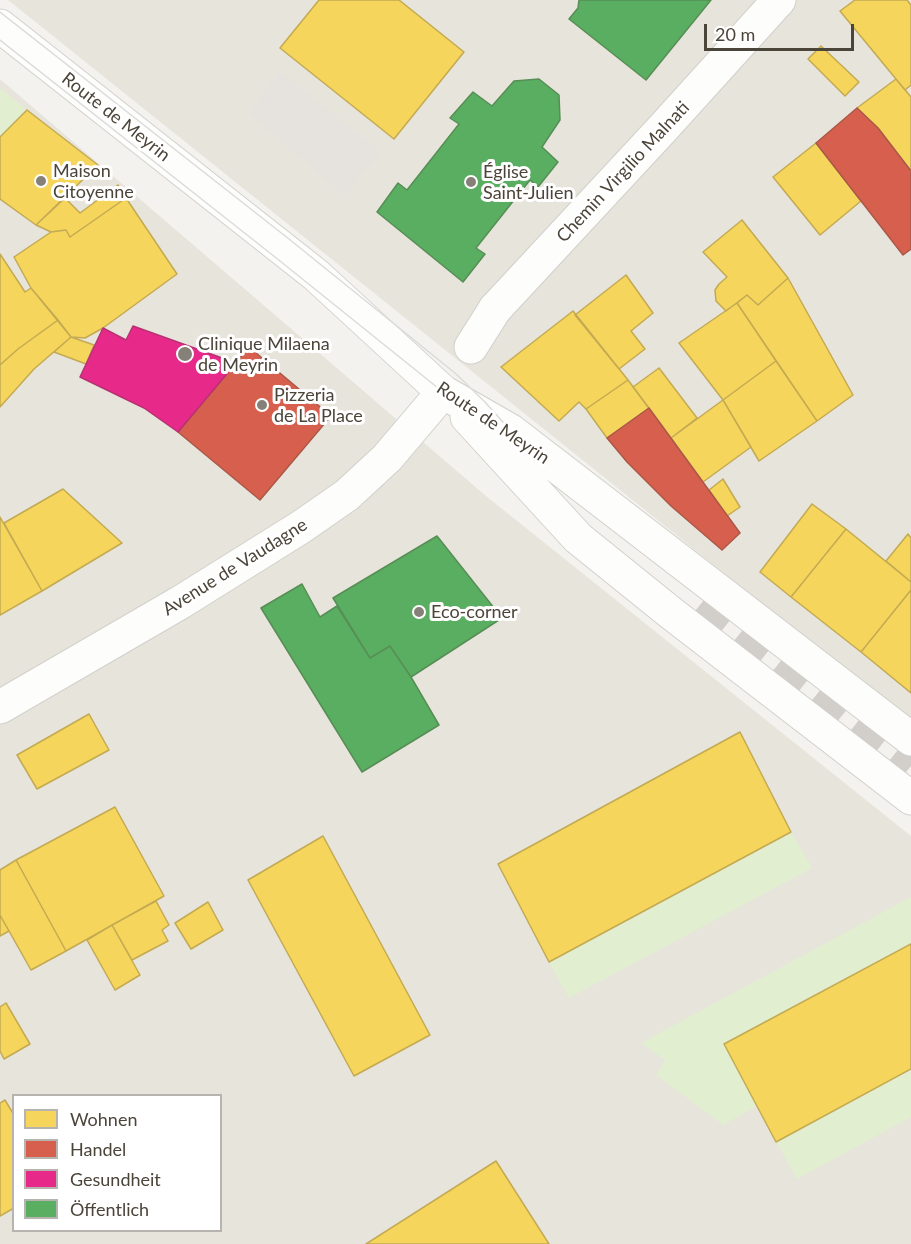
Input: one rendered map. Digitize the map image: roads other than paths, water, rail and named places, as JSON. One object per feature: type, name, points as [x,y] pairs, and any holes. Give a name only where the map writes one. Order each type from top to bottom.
[{"type":"street","name":"Chemin Virgilio Malnati","points":[[471,347],[495,309],[664,128],[779,0]]},
{"type":"street","name":"Route de Meyrin","points":[[0,26],[316,275],[443,392],[511,431],[911,740]]},
{"type":"street","name":"Avenue de Vaudagne","points":[[0,707],[181,602],[301,527],[347,495],[387,458],[443,392]]},
{"type":"street","points":[[443,392],[578,538],[680,620],[911,798]]},
{"type":"tunnel","points":[[704,600],[911,766]]},
{"type":"tram line","points":[[0,12],[455,373],[511,431]]},
{"type":"tram line","points":[[0,40],[443,392]]},
{"type":"place","name":"Maison Citoyenne","points":[[41,181]]},
{"type":"place","name":"Église Saint-Julien","points":[[471,182]]},
{"type":"place","name":"Clinique Milaena de Meyrin","points":[[185,354]]},
{"type":"place","name":"Pizzeria de La Place","points":[[262,405]]},
{"type":"place","name":"Eco-corner","points":[[419,612]]}]
